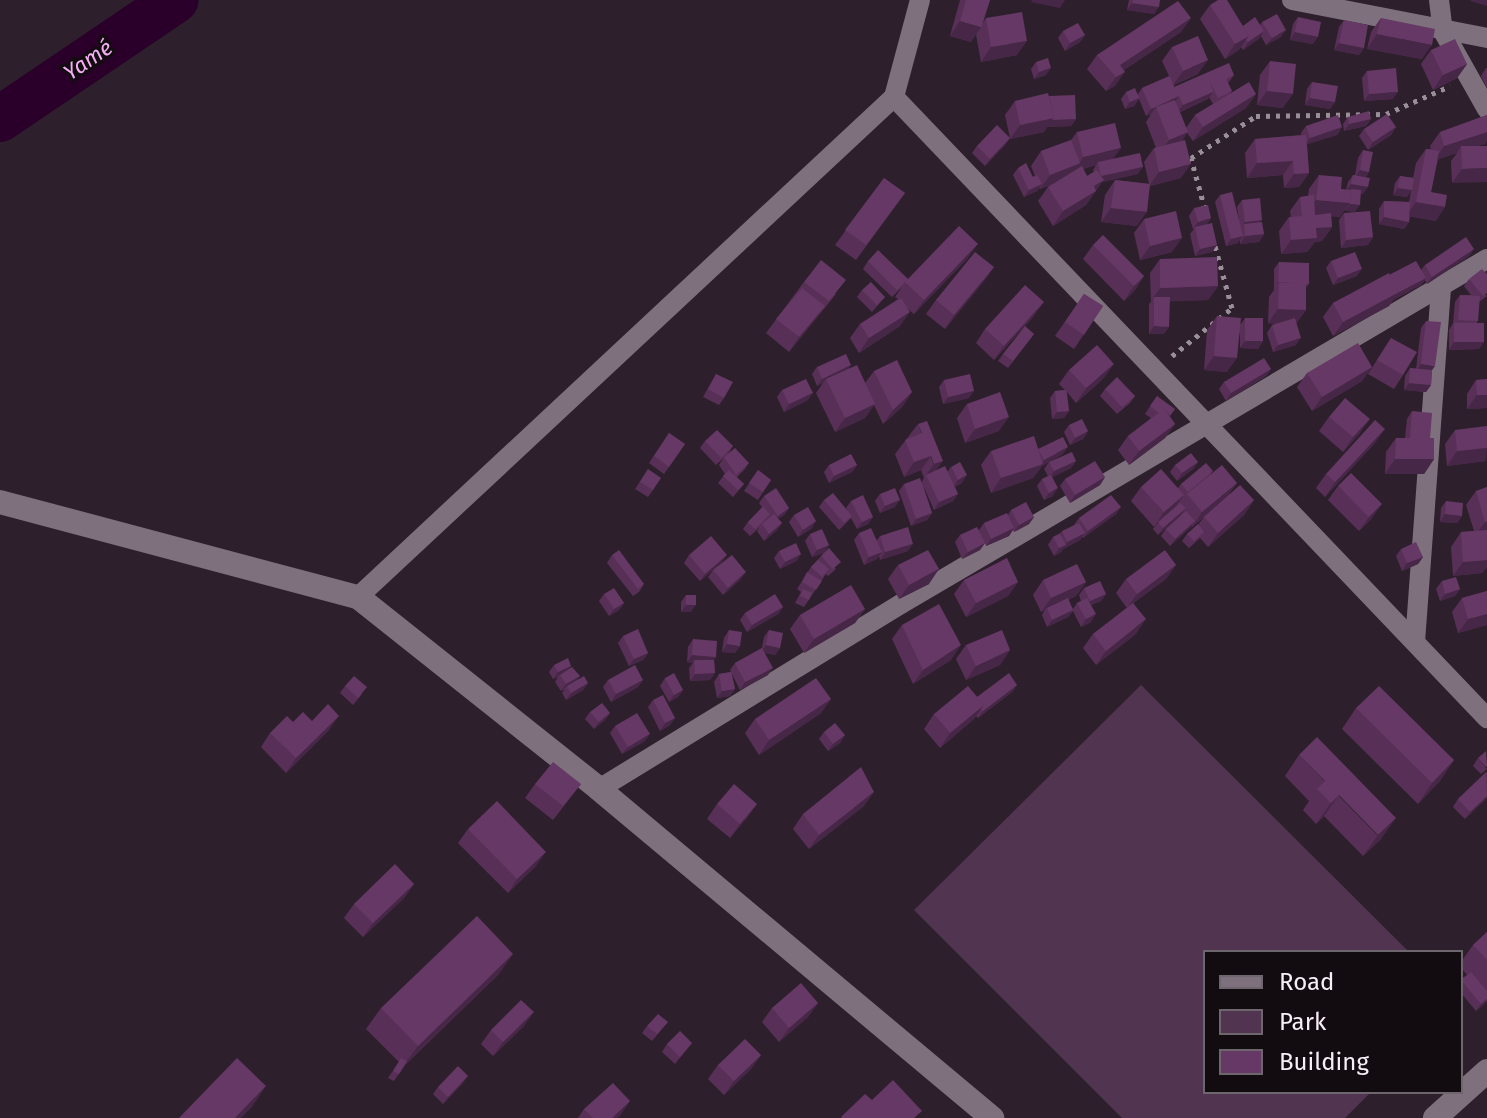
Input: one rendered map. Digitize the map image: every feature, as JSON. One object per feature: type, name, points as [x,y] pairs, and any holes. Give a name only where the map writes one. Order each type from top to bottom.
[{"type":"street","points":[[358,597],[894,97],[920,0]]},
{"type":"street","points":[[1292,0],[1487,38]]},
{"type":"street","points":[[1439,0],[1443,31],[1487,109]]},
{"type":"street","points":[[894,97],[1487,718]]},
{"type":"street","points":[[599,789],[901,604],[1208,427],[1487,259]]},
{"type":"street","points":[[1415,642],[1441,287]]},
{"type":"street","points":[[0,502],[358,597],[599,789],[992,1118]]},
{"type":"street","points":[[1463,1093],[1487,1071]]},
{"type":"street","points":[[1435,1118],[1462,1094]]},
{"type":"path","points":[[1207,218],[1191,158],[1256,116],[1386,114],[1469,77]]},
{"type":"path","points":[[1154,370],[1232,308],[1211,233]]},
{"type":"green space","points":[[1141,685],[1407,950],[1203,950],[1203,1094],[1369,1094],[1345,1118],[1122,1118],[914,910]]},
{"type":"building","points":[[966,0],[990,0],[981,27],[960,21]]},
{"type":"building","points":[[1133,0],[1160,0],[1159,7],[1132,3]]},
{"type":"building","points":[[1218,0],[1227,0],[1249,36],[1235,44],[1210,5]]},
{"type":"building","points":[[1178,1],[1191,18],[1120,65],[1125,72],[1116,77],[1097,55]]},
{"type":"building","points":[[1022,12],[1027,41],[991,47],[986,18]]},
{"type":"building","points":[[1277,14],[1286,30],[1272,38],[1262,22]]},
{"type":"building","points":[[1255,17],[1264,31],[1248,42],[1249,36],[1243,26]]},
{"type":"building","points":[[1298,17],[1321,22],[1318,37],[1295,32]]},
{"type":"building","points":[[1381,18],[1435,29],[1432,45],[1377,34]]},
{"type":"building","points":[[1344,20],[1368,25],[1364,48],[1339,43]]},
{"type":"building","points":[[1078,23],[1085,35],[1070,43],[1063,31]]},
{"type":"building","points":[[1198,36],[1208,60],[1183,71],[1172,47]]},
{"type":"building","points":[[1455,39],[1467,64],[1443,75],[1431,50]]},
{"type":"building","points":[[1048,58],[1051,68],[1039,72],[1036,62]]},
{"type":"building","points":[[1270,61],[1296,64],[1293,94],[1267,91]]},
{"type":"building","points":[[1229,63],[1234,75],[1226,79],[1232,91],[1218,98],[1210,82],[1213,92],[1183,105],[1179,96],[1151,109],[1142,88],[1170,76],[1174,87]]},
{"type":"building","points":[[1396,68],[1398,92],[1369,94],[1367,71]]},
{"type":"building","points":[[1249,82],[1256,94],[1203,127],[1195,115]]},
{"type":"building","points":[[1312,82],[1338,86],[1335,102],[1310,98]]},
{"type":"building","points":[[1135,88],[1139,98],[1130,102],[1126,92]]},
{"type":"building","points":[[1048,93],[1054,118],[1020,125],[1015,101]]},
{"type":"building","points":[[1075,95],[1076,119],[1052,120],[1049,96]]},
{"type":"building","points":[[1175,100],[1188,132],[1169,140],[1156,107]]},
{"type":"building","points":[[1369,111],[1371,119],[1349,124],[1348,117]]},
{"type":"building","points":[[1387,114],[1396,127],[1373,142],[1364,129]]},
{"type":"building","points":[[1338,115],[1342,127],[1310,138],[1306,126]]},
{"type":"building","points":[[1487,115],[1487,132],[1444,146],[1440,132]]},
{"type":"building","points":[[1115,123],[1121,148],[1083,157],[1077,132]]},
{"type":"building","points":[[997,125],[1010,138],[990,159],[977,146]]},
{"type":"building","points":[[1306,135],[1309,173],[1294,174],[1293,161],[1257,163],[1255,139]]},
{"type":"building","points":[[1071,140],[1080,163],[1050,175],[1041,151]]},
{"type":"building","points":[[1185,140],[1191,164],[1159,172],[1154,148]]},
{"type":"building","points":[[1461,146],[1487,146],[1487,168],[1462,169]]},
{"type":"building","points":[[1426,149],[1439,151],[1431,192],[1447,195],[1445,207],[1416,202]]},
{"type":"building","points":[[1363,150],[1373,152],[1369,172],[1360,170]]},
{"type":"building","points":[[1140,153],[1143,167],[1101,176],[1098,162]]},
{"type":"building","points":[[1026,163],[1033,177],[1037,175],[1042,184],[1029,190],[1018,168]]},
{"type":"building","points":[[1082,166],[1087,176],[1097,170],[1104,180],[1094,186],[1096,191],[1063,211],[1048,187]]},
{"type":"building","points":[[1319,175],[1342,177],[1341,189],[1351,190],[1350,203],[1316,200]]},
{"type":"building","points":[[1353,175],[1370,178],[1368,187],[1351,184]]},
{"type":"building","points":[[1400,176],[1414,178],[1412,190],[1398,188]]},
{"type":"building","points":[[884,178],[905,193],[866,245],[845,230]]},
{"type":"building","points":[[1115,180],[1150,184],[1147,212],[1111,208]]},
{"type":"building","points":[[1351,189],[1361,190],[1360,205],[1350,204]]},
{"type":"building","points":[[1232,192],[1243,236],[1231,239],[1220,195]]},
{"type":"building","points":[[1314,195],[1315,215],[1331,213],[1332,227],[1316,228],[1317,238],[1291,240],[1289,217],[1302,216],[1300,197]]},
{"type":"building","points":[[1260,198],[1262,220],[1245,222],[1242,200]]},
{"type":"building","points":[[1384,201],[1410,202],[1409,222],[1384,217]]},
{"type":"building","points":[[1208,205],[1211,218],[1198,222],[1194,208]]},
{"type":"building","points":[[1176,211],[1182,238],[1150,246],[1144,219]]},
{"type":"building","points":[[1370,211],[1373,237],[1346,240],[1344,213]]},
{"type":"building","points":[[1262,222],[1264,234],[1245,236],[1244,224]]},
{"type":"building","points":[[1212,223],[1217,245],[1200,249],[1195,227]]},
{"type":"building","points":[[959,226],[978,244],[924,300],[905,282]]},
{"type":"building","points":[[1103,235],[1144,276],[1134,286],[1093,245]]},
{"type":"building","points":[[1466,237],[1474,249],[1432,277],[1425,265]]},
{"type":"building","points":[[878,250],[908,279],[897,290],[868,261]]},
{"type":"building","points":[[975,252],[994,267],[954,315],[936,300]]},
{"type":"building","points":[[1355,252],[1362,269],[1338,278],[1331,261]]},
{"type":"building","points":[[1217,257],[1218,286],[1160,288],[1160,259]]},
{"type":"building","points":[[821,260],[846,280],[829,301],[804,282]]},
{"type":"building","points":[[1416,261],[1426,278],[1399,292],[1389,275]]},
{"type":"building","points":[[1279,262],[1309,263],[1309,284],[1278,282]]},
{"type":"building","points":[[1482,269],[1487,274],[1487,293],[1483,296],[1469,279]]},
{"type":"building","points":[[1389,273],[1399,292],[1343,322],[1333,303]]},
{"type":"building","points":[[871,282],[885,297],[877,305],[862,290]]},
{"type":"building","points":[[1279,283],[1306,283],[1306,310],[1278,309]]},
{"type":"building","points":[[1025,285],[1044,302],[1004,346],[985,329]]},
{"type":"building","points":[[802,288],[825,306],[799,337],[776,319]]},
{"type":"building","points":[[1084,294],[1103,306],[1084,335],[1065,322]]},
{"type":"building","points":[[1460,295],[1480,296],[1478,321],[1458,320]]},
{"type":"building","points":[[1154,297],[1170,297],[1169,327],[1154,326]]},
{"type":"building","points":[[901,298],[910,312],[869,338],[860,324]]},
{"type":"building","points":[[1217,316],[1241,318],[1237,358],[1214,356]]},
{"type":"building","points":[[1245,318],[1263,318],[1263,341],[1245,341]]},
{"type":"building","points":[[1295,318],[1301,338],[1278,345],[1272,325]]},
{"type":"building","points":[[1426,321],[1441,322],[1435,366],[1421,364]]},
{"type":"building","points":[[1454,323],[1484,323],[1484,342],[1454,342]]},
{"type":"building","points":[[1025,326],[1034,334],[1013,361],[1003,354]]},
{"type":"building","points":[[1391,338],[1417,352],[1403,375],[1377,360]]},
{"type":"building","points":[[1358,343],[1372,367],[1322,397],[1307,373]]},
{"type":"building","points":[[1097,345],[1114,364],[1086,388],[1069,370]]},
{"type":"building","points":[[846,354],[851,365],[822,379],[817,367]]},
{"type":"building","points":[[1264,358],[1271,369],[1231,393],[1224,382]]},
{"type":"building","points":[[897,360],[912,392],[893,410],[874,371]]},
{"type":"building","points":[[857,365],[875,404],[845,418],[826,379]]},
{"type":"building","points":[[1410,368],[1432,370],[1431,385],[1409,383]]},
{"type":"building","points":[[716,374],[733,382],[724,398],[708,389]]},
{"type":"building","points":[[970,374],[974,391],[948,397],[944,380]]},
{"type":"building","points":[[1117,377],[1135,396],[1122,407],[1105,389]]},
{"type":"building","points":[[806,379],[813,393],[789,404],[782,390]]},
{"type":"building","points":[[1487,379],[1487,395],[1477,395],[1476,380]]},
{"type":"building","points":[[1066,390],[1069,411],[1057,412],[1055,391]]},
{"type":"building","points":[[1000,392],[1009,417],[975,429],[967,404]]},
{"type":"building","points":[[1157,396],[1175,409],[1170,416],[1164,409],[1159,413],[1150,406]]},
{"type":"building","points":[[1345,398],[1370,419],[1353,437],[1329,417]]},
{"type":"building","points":[[1164,409],[1175,424],[1139,451],[1128,436]]},
{"type":"building","points":[[1412,411],[1432,413],[1430,438],[1410,438]]},
{"type":"building","points":[[1082,419],[1088,431],[1075,438],[1069,425]]},
{"type":"building","points":[[1375,420],[1385,429],[1335,482],[1326,474]]},
{"type":"building","points":[[927,421],[943,461],[934,464],[931,456],[914,462],[905,440],[922,433],[918,424]]},
{"type":"building","points":[[1487,426],[1487,448],[1457,451],[1455,430]]},
{"type":"building","points":[[717,430],[733,446],[721,458],[705,441]]},
{"type":"building","points":[[669,433],[685,444],[669,467],[654,456]]},
{"type":"building","points":[[1034,436],[1043,464],[1001,478],[991,451]]},
{"type":"building","points":[[1063,437],[1068,447],[1044,460],[1038,449]]},
{"type":"building","points":[[1396,438],[1434,438],[1434,459],[1395,459]]},
{"type":"building","points":[[735,448],[749,463],[736,475],[724,457]]},
{"type":"building","points":[[1072,452],[1076,461],[1054,471],[1049,462]]},
{"type":"building","points":[[1191,453],[1198,462],[1182,473],[1175,465]]},
{"type":"building","points":[[851,454],[857,465],[834,476],[829,465]]},
{"type":"building","points":[[1095,461],[1105,477],[1075,495],[1065,479]]},
{"type":"building","points":[[960,462],[967,475],[958,480],[951,467]]},
{"type":"building","points":[[1206,463],[1213,471],[1188,492],[1181,484]]},
{"type":"building","points":[[1222,465],[1237,483],[1202,512],[1187,494]]},
{"type":"building","points":[[945,466],[958,494],[939,502],[926,475]]},
{"type":"building","points":[[648,469],[661,478],[653,490],[640,482]]},
{"type":"building","points":[[1161,469],[1184,495],[1164,512],[1141,487]]},
{"type":"building","points":[[729,470],[744,484],[738,490],[723,476]]},
{"type":"building","points":[[758,470],[771,480],[763,492],[749,483]]},
{"type":"building","points":[[1351,473],[1382,504],[1369,517],[1338,486]]},
{"type":"building","points":[[1051,475],[1058,488],[1049,493],[1042,479]]},
{"type":"building","points":[[920,478],[932,513],[916,519],[904,484]]},
{"type":"building","points":[[1240,485],[1254,500],[1218,533],[1204,517]]},
{"type":"building","points":[[1487,487],[1487,521],[1485,522],[1476,491]]},
{"type":"building","points":[[776,488],[789,508],[778,516],[764,496]]},
{"type":"building","points":[[895,488],[900,500],[885,506],[880,494]]},
{"type":"building","points":[[833,493],[852,516],[844,523],[824,500]]},
{"type":"building","points":[[863,495],[873,517],[862,522],[851,501]]},
{"type":"building","points":[[1111,495],[1121,507],[1088,531],[1079,518]]},
{"type":"building","points":[[1446,501],[1463,503],[1462,516],[1445,514]]},
{"type":"building","points":[[1026,502],[1034,517],[1019,525],[1011,510]]},
{"type":"building","points":[[1180,503],[1186,508],[1163,528],[1158,522]]},
{"type":"building","points":[[763,507],[770,514],[755,529],[748,522]]},
{"type":"building","points":[[808,507],[816,521],[803,530],[794,515]]},
{"type":"building","points":[[1186,511],[1195,521],[1175,539],[1166,529]]},
{"type":"building","points":[[1007,513],[1014,528],[991,539],[984,523]]},
{"type":"building","points":[[774,514],[782,523],[769,534],[762,524]]},
{"type":"building","points":[[1079,523],[1085,533],[1067,542],[1062,531]]},
{"type":"building","points":[[1198,524],[1204,532],[1194,541],[1187,534]]},
{"type":"building","points":[[908,527],[913,544],[885,552],[880,536]]},
{"type":"building","points":[[977,527],[985,543],[968,552],[960,535]]},
{"type":"building","points":[[871,528],[882,552],[869,557],[859,533]]},
{"type":"building","points":[[822,529],[829,545],[817,550],[810,534]]},
{"type":"building","points":[[1487,530],[1487,560],[1463,562],[1461,532]]},
{"type":"building","points":[[1060,534],[1066,545],[1059,548],[1053,537]]},
{"type":"building","points":[[711,536],[727,555],[705,574],[689,555]]},
{"type":"building","points":[[1416,542],[1423,557],[1407,563],[1401,549]]},
{"type":"building","points":[[796,543],[801,554],[785,562],[779,551]]},
{"type":"building","points":[[829,548],[841,562],[833,569],[821,556]]},
{"type":"building","points":[[619,550],[644,584],[638,589],[612,555]]},
{"type":"building","points":[[928,550],[939,569],[909,585],[898,565]]},
{"type":"building","points":[[1165,550],[1176,565],[1137,594],[1126,579]]},
{"type":"building","points":[[732,555],[746,572],[728,588],[713,570]]},
{"type":"building","points":[[1007,558],[1018,582],[976,603],[964,580]]},
{"type":"building","points":[[818,560],[829,569],[822,577],[811,567]]},
{"type":"building","points":[[1077,564],[1086,582],[1051,598],[1043,580]]},
{"type":"building","points":[[807,572],[822,581],[816,590],[802,582]]},
{"type":"building","points":[[1456,577],[1460,589],[1445,594],[1442,581]]},
{"type":"building","points":[[1100,581],[1106,594],[1090,601],[1084,588]]},
{"type":"building","points":[[851,585],[865,609],[814,639],[800,615]]},
{"type":"building","points":[[614,588],[624,603],[614,609],[604,594]]},
{"type":"building","points":[[803,589],[812,593],[809,600],[800,596]]},
{"type":"building","points":[[1487,591],[1487,614],[1468,619],[1462,598]]},
{"type":"building","points":[[775,594],[783,607],[752,625],[745,613]]},
{"type":"building","points":[[686,595],[696,595],[696,605],[686,605]]},
{"type":"building","points":[[1068,598],[1073,610],[1052,620],[1047,608]]},
{"type":"building","points":[[1087,598],[1096,614],[1086,619],[1077,603]]},
{"type":"building","points":[[1133,603],[1146,619],[1106,651],[1093,634]]},
{"type":"building","points":[[939,604],[961,645],[923,670],[902,625]]},
{"type":"building","points":[[638,629],[648,653],[634,659],[623,636]]},
{"type":"building","points":[[729,630],[742,632],[740,646],[727,644]]},
{"type":"building","points":[[769,630],[783,633],[780,648],[766,645]]},
{"type":"building","points":[[1002,630],[1010,650],[976,666],[966,645]]},
{"type":"building","points":[[693,639],[717,641],[716,657],[692,655]]},
{"type":"building","points":[[762,648],[773,668],[745,682],[735,663]]},
{"type":"building","points":[[568,658],[571,666],[558,672],[554,665]]},
{"type":"building","points":[[694,660],[714,660],[715,673],[695,674]]},
{"type":"building","points":[[635,665],[643,680],[616,694],[608,680]]},
{"type":"building","points":[[572,667],[580,676],[566,684],[560,675]]},
{"type":"building","points":[[731,672],[735,689],[722,691],[719,674]]},
{"type":"building","points":[[674,673],[683,690],[674,695],[665,678]]},
{"type":"building","points":[[1009,673],[1017,685],[983,711],[984,705],[977,697]]},
{"type":"building","points":[[354,676],[367,687],[358,698],[345,686]]},
{"type":"building","points":[[584,676],[588,683],[571,693],[567,686]]},
{"type":"building","points":[[816,678],[831,699],[769,740],[755,719]]},
{"type":"building","points":[[968,686],[984,705],[950,733],[934,714]]},
{"type":"building","points":[[1379,686],[1454,760],[1432,783],[1356,708]]},
{"type":"building","points":[[663,695],[675,718],[665,723],[653,700]]},
{"type":"building","points":[[602,703],[610,713],[599,722],[590,712]]},
{"type":"building","points":[[328,704],[339,716],[296,758],[270,733],[287,716],[293,722],[303,712],[312,721]]},
{"type":"building","points":[[637,713],[650,734],[628,747],[615,726]]},
{"type":"building","points":[[835,723],[845,735],[833,744],[824,732]]},
{"type":"building","points":[[1317,737],[1396,818],[1378,835],[1339,795],[1331,803],[1317,789],[1325,781],[1299,755]]},
{"type":"building","points":[[1486,751],[1487,766],[1486,767],[1478,758]]},
{"type":"building","points":[[553,762],[581,784],[563,806],[535,784]]},
{"type":"building","points":[[861,767],[874,792],[819,835],[803,814]]},
{"type":"building","points":[[1486,772],[1487,796],[1470,812],[1458,799]]},
{"type":"building","points":[[734,784],[757,804],[740,824],[717,804]]},
{"type":"building","points":[[497,801],[546,852],[517,879],[468,829]]},
{"type":"building","points":[[395,864],[414,884],[373,923],[354,904]]},
{"type":"building","points":[[477,916],[513,954],[418,1046],[381,1008]]},
{"type":"building","points":[[1487,932],[1487,960],[1473,945]]},
{"type":"building","points":[[1471,972],[1487,991],[1487,999],[1481,1004],[1463,978]]},
{"type":"building","points":[[801,983],[818,1003],[789,1028],[772,1008]]},
{"type":"building","points":[[521,1000],[534,1012],[503,1042],[491,1030]]},
{"type":"building","points":[[658,1014],[668,1022],[657,1034],[647,1026]]},
{"type":"building","points":[[680,1031],[692,1043],[680,1057],[667,1044]]},
{"type":"building","points":[[745,1039],[761,1055],[734,1081],[718,1065]]},
{"type":"building","points":[[237,1058],[266,1086],[235,1118],[179,1118]]},
{"type":"building","points":[[401,1058],[407,1061],[399,1074],[393,1071]]},
{"type":"building","points":[[458,1066],[468,1076],[448,1097],[438,1087]]},
{"type":"building","points":[[893,1080],[922,1111],[914,1118],[841,1117],[865,1094],[872,1100]]},
{"type":"building","points":[[613,1083],[630,1101],[612,1118],[593,1118],[584,1109]]},
{"type":"waterway","name":"Yamé","points":[[0,119],[176,0]]}]
